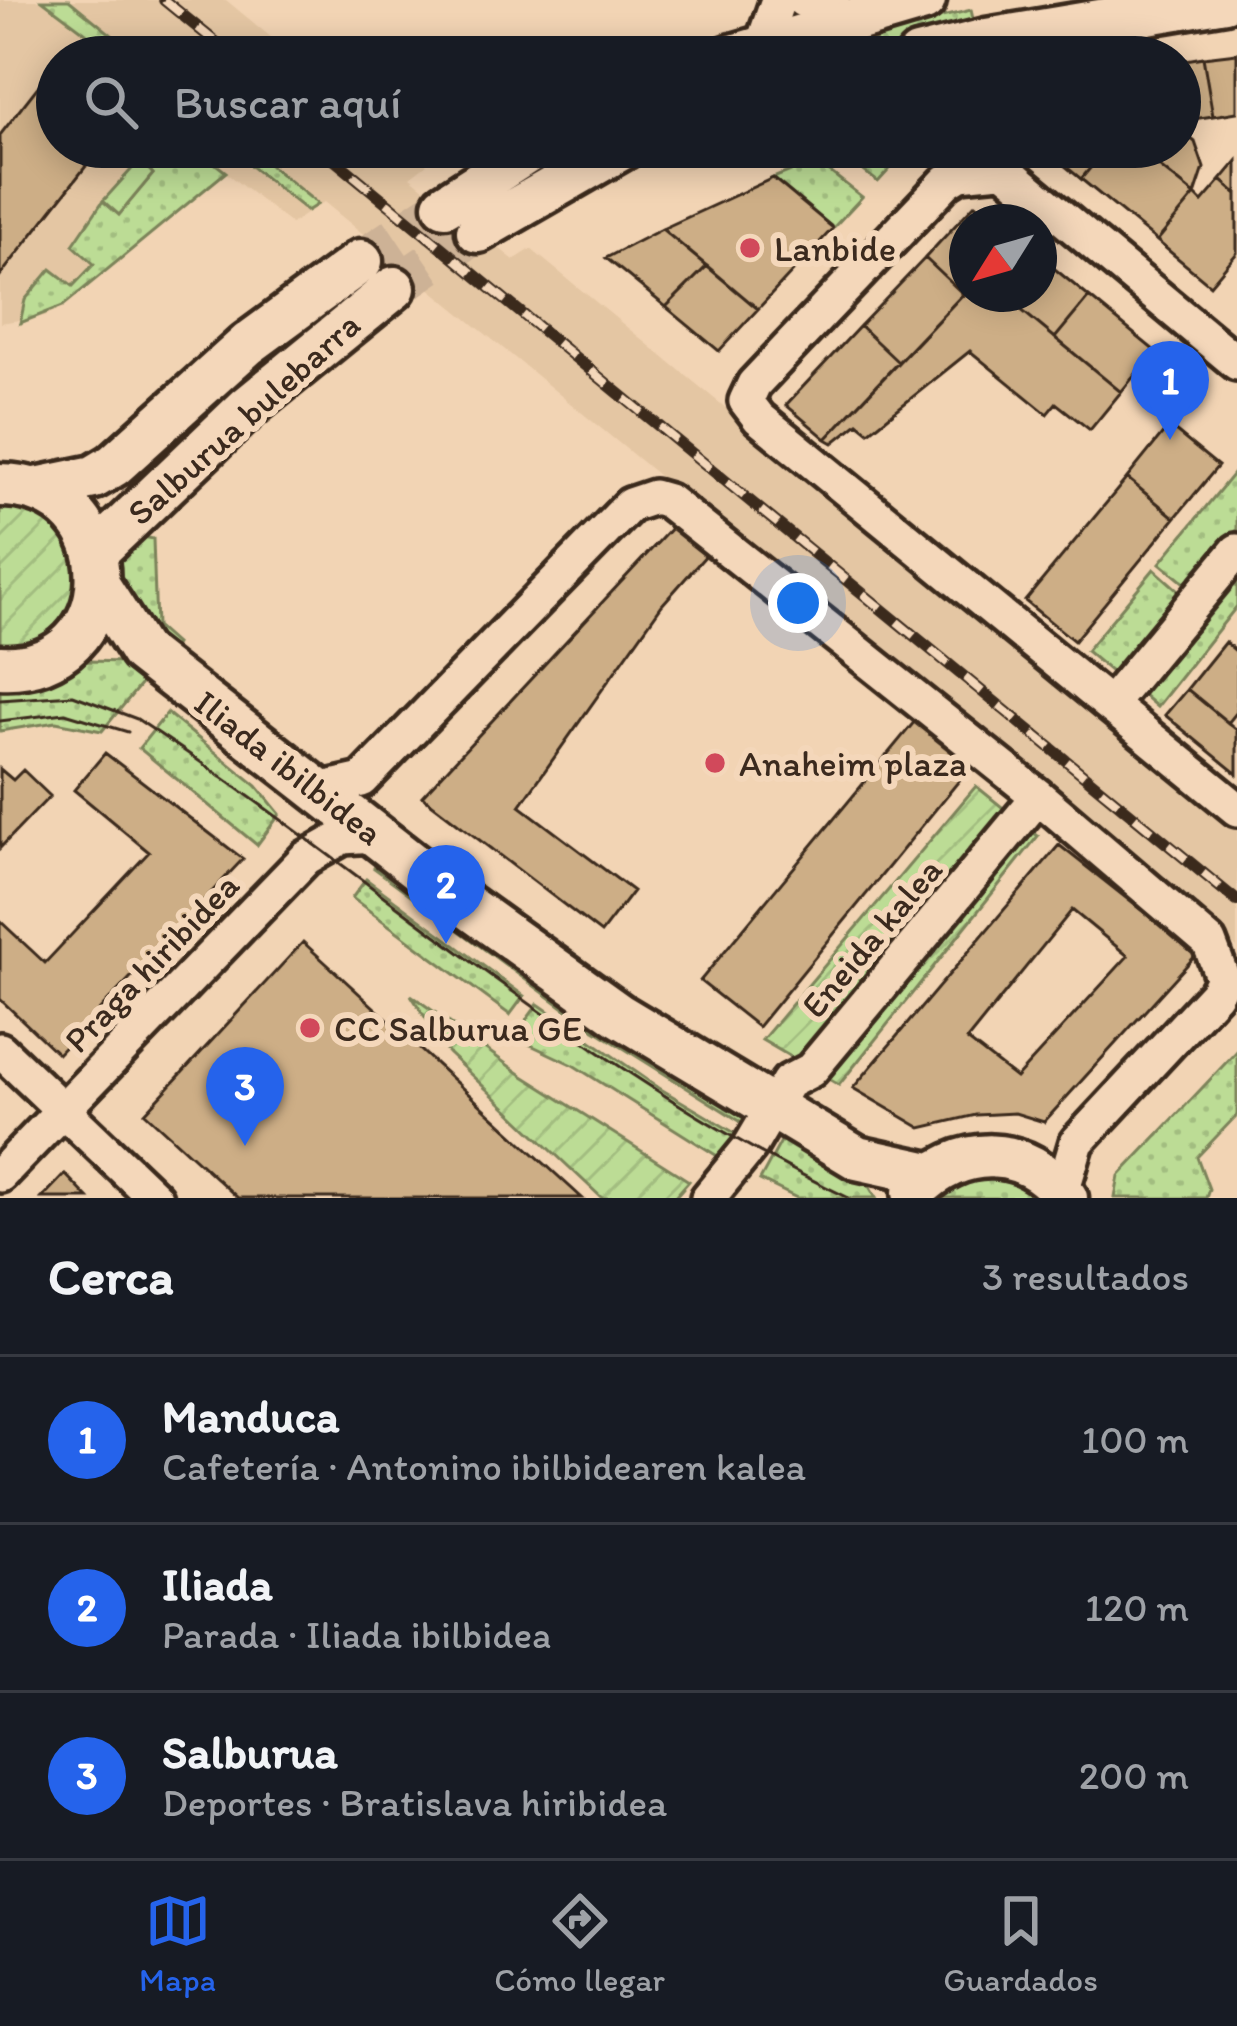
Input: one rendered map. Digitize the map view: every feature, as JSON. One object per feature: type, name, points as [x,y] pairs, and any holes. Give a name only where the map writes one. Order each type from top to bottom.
[{"type":"main road","points":[[794,36],[924,0]]},
{"type":"main road","points":[[1011,36],[1225,0]]},
{"type":"main road","points":[[513,168],[461,218],[576,168]]},
{"type":"main road","name":"Salburua bulebarra","points":[[18,487],[94,477],[114,465],[248,344],[362,260]]},
{"type":"main road","name":"Salburua bulebarra","points":[[63,649],[88,621],[98,569],[248,406],[394,288]]},
{"type":"main road","name":"Iliada ibilbidea","points":[[18,487],[74,513],[141,652],[374,835],[544,964],[771,1110],[857,1158],[920,1186]]},
{"type":"main road","points":[[0,667],[30,665],[63,649],[94,646],[141,652]]},
{"type":"main road","points":[[920,1186],[963,1158],[1000,1156],[1034,1167],[1064,1195]]},
{"type":"main road","name":"Iliada ibilbidea","points":[[857,1158],[886,1198]]},
{"type":"street","points":[[755,36],[778,0]]},
{"type":"street","points":[[803,0],[852,18]]},
{"type":"street","points":[[970,168],[947,181],[754,384],[746,401],[759,418],[1237,809]]},
{"type":"street","points":[[1002,168],[1237,363]]},
{"type":"street","points":[[318,790],[362,780],[630,506],[654,497],[668,501],[1038,796],[1209,942],[1223,968],[1223,979],[1200,1013],[1077,1142],[1064,1195]]},
{"type":"street","points":[[1121,691],[1237,551]]},
{"type":"street","name":"Eneida kalea","points":[[708,1198],[733,1171],[788,1082],[811,1070],[1028,809]]},
{"type":"street","name":"Praga hiribidea","points":[[0,1175],[306,858],[343,837],[374,835]]},
{"type":"street","points":[[0,1050],[155,1198]]},
{"type":"shaded area","points":[[0,0],[226,0],[270,36],[36,36],[36,168],[422,168],[410,177],[514,260],[531,249],[1237,825],[1237,948],[324,202],[291,224],[226,173],[63,306],[45,316],[0,323]]},
{"type":"green space","points":[[42,0],[69,0],[113,36],[90,36]]},
{"type":"green space","points":[[971,10],[976,32],[958,36],[863,36]]},
{"type":"green space","points":[[133,168],[147,168],[153,174],[119,215],[103,201]]},
{"type":"green space","points":[[147,168],[221,168],[226,172],[63,306],[20,323],[25,300],[51,269],[73,286],[94,264],[73,245],[103,201],[119,214],[153,174]]},
{"type":"green space","points":[[253,168],[274,168],[318,204],[307,211]]},
{"type":"green space","points":[[798,168],[825,168],[862,197],[833,228],[773,178]]},
{"type":"green space","points":[[860,168],[891,168],[878,182]]},
{"type":"green space","points":[[372,270],[385,280],[168,463],[155,447],[220,386]]},
{"type":"green space","points":[[1237,469],[1237,532],[1194,591],[1160,563]]},
{"type":"green space","points":[[0,503],[25,507],[47,519],[64,537],[80,581],[77,603],[66,623],[40,641],[0,650]]},
{"type":"green space","points":[[129,534],[153,539],[156,627],[175,644],[168,654],[114,574]]},
{"type":"green space","points":[[1154,569],[1187,598],[1118,678],[1086,651]]},
{"type":"green space","points":[[1237,582],[1237,606],[1157,707],[1143,695]]},
{"type":"green space","points":[[89,661],[122,662],[150,673],[102,731],[56,722],[0,731],[0,683]]},
{"type":"green space","points":[[167,713],[257,786],[280,814],[257,845],[139,748]]},
{"type":"green space","points":[[976,786],[1038,836],[839,1085],[762,1040]]},
{"type":"green space","points":[[380,859],[757,1115],[751,1128],[590,1027],[374,868]]},
{"type":"green space","points":[[366,879],[524,996],[510,1015],[352,898]]},
{"type":"green space","points":[[411,995],[523,1076],[689,1181],[674,1198],[602,1198],[448,1053]]},
{"type":"green space","points":[[538,1004],[659,1088],[745,1139],[730,1164],[573,1065],[514,1037]]},
{"type":"green space","points":[[1237,1051],[1237,1115],[1197,1157],[1209,1189],[1206,1198],[1115,1198],[1119,1176]]},
{"type":"green space","points":[[786,1132],[863,1176],[876,1198],[797,1198],[760,1180]]},
{"type":"green space","points":[[968,1176],[1014,1178],[1043,1198],[932,1198]]},
{"type":"building","points":[[1237,53],[1237,112],[1213,116],[1203,57]]},
{"type":"building","points":[[1201,57],[1213,116],[1201,118]]},
{"type":"building","points":[[36,89],[36,168],[85,168],[0,276],[0,135]]},
{"type":"building","points":[[1201,159],[1204,168],[1195,195],[1161,168],[1201,168]]},
{"type":"building","points":[[1237,161],[1237,194],[1221,180]]},
{"type":"building","points":[[1068,168],[1090,168],[1081,179]]},
{"type":"building","points":[[1090,168],[1161,168],[1195,195],[1157,241],[1081,179]]},
{"type":"building","name":"Lanbide","points":[[773,178],[833,228],[758,309],[662,229]]},
{"type":"building","points":[[1221,180],[1237,194],[1237,253],[1210,285],[1157,241],[1195,195],[1202,202]]},
{"type":"building","points":[[662,229],[707,266],[666,307],[606,258]]},
{"type":"building","points":[[949,232],[949,281],[925,258]]},
{"type":"building","points":[[925,258],[949,281],[949,309],[898,362],[860,326]]},
{"type":"building","points":[[707,266],[758,309],[719,351],[666,307]]},
{"type":"building","points":[[1057,271],[1089,297],[1055,338],[1024,312],[1057,312]]},
{"type":"building","points":[[1089,297],[1155,351],[1121,392],[1055,338]]},
{"type":"building","points":[[949,309],[1024,312],[1121,392],[1090,430],[1056,403],[1047,414],[970,351],[869,432],[858,423],[833,443],[826,439]]},
{"type":"building","points":[[860,326],[898,362],[826,439],[786,405]]},
{"type":"building","points":[[1169,426],[1218,466],[1175,518],[1127,478]]},
{"type":"building","points":[[1127,478],[1175,518],[1074,641],[1025,601]]},
{"type":"building","points":[[676,523],[707,554],[662,605],[520,806],[633,891],[601,933],[422,796]]},
{"type":"building","points":[[1225,642],[1237,652],[1237,712],[1228,723],[1187,689]]},
{"type":"building","points":[[1187,689],[1237,730],[1237,774],[1165,715]]},
{"type":"building","points":[[915,721],[971,766],[758,1027],[700,981]]},
{"type":"building","points":[[105,753],[243,859],[58,1054],[0,999],[0,921],[45,963],[149,852],[74,790]]},
{"type":"building","points":[[0,769],[13,780],[23,770],[50,796],[0,848]]},
{"type":"building","points":[[1059,845],[1197,954],[1044,1122],[1015,1113],[976,1115],[921,1128],[853,1088]],"holes":[[[1072,910],[1128,956],[1016,1078],[967,1040]]]},
{"type":"building","name":"CC Salburua GE","points":[[303,942],[582,1198],[238,1198],[145,1113]]},
{"type":"building","points":[[65,1174],[88,1198],[42,1198]]},
{"type":"tunnel","points":[[361,261],[445,205]]},
{"type":"tunnel","points":[[394,288],[478,231]]},
{"type":"tram line","points":[[0,700],[73,695],[137,719],[572,1034],[753,1148],[849,1198]]},
{"type":"tram line","points":[[0,721],[65,713],[128,732]]},
{"type":"railway","points":[[164,0],[208,36]]},
{"type":"railway","points":[[345,168],[1237,901]]},
{"type":"place","name":"Lanbide","points":[[750,248]]},
{"type":"place","name":"Manduca","points":[[1170,440]]},
{"type":"place","name":"Anaheim plaza","points":[[715,763]]},
{"type":"place","name":"Iliada","points":[[446,944]]},
{"type":"place","name":"CC Salburua GE","points":[[310,1028]]},
{"type":"place","name":"Salburua","points":[[245,1146]]}]
